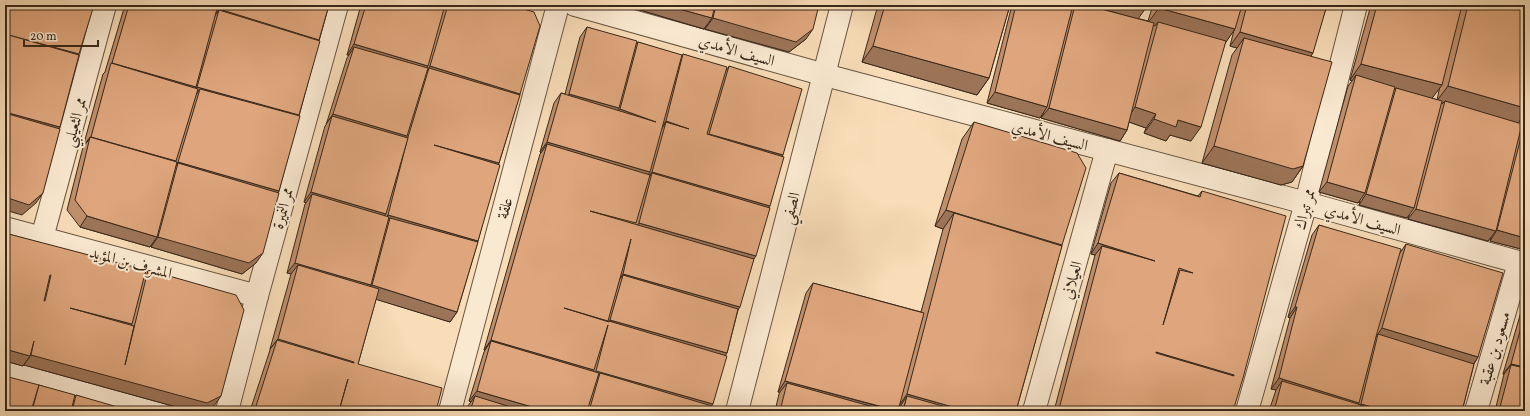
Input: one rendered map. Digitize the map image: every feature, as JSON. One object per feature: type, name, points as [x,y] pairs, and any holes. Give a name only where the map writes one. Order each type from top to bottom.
[{"type":"street","name":"ممر الثعيلبي","points":[[42,238],[106,5]]},
{"type":"street","name":"ممر النميرة","points":[[228,411],[257,296],[338,5]]},
{"type":"street","name":"علقة","points":[[450,411],[558,5]]},
{"type":"street","name":"السيف الأمدي","points":[[575,5],[825,75],[1306,203],[1522,264]]},
{"type":"street","name":"الصفي","points":[[737,411],[842,5]]},
{"type":"street","name":"ممر تبراك","points":[[1247,411],[1306,203],[1356,5]]},
{"type":"street","name":"العيلاني","points":[[1034,411],[1108,150]]},
{"type":"street","name":"المشرف بن المؤيد","points":[[5,228],[257,296]]},
{"type":"street","name":"مسعود بن عقبة","points":[[1476,411],[1522,264]]},
{"type":"street","points":[[5,370],[158,411]]},
{"type":"building","points":[[5,5],[94,5],[79,54],[5,34]]},
{"type":"building","points":[[129,5],[218,5],[196,87],[112,63]]},
{"type":"building","points":[[220,5],[329,5],[319,40],[219,9]]},
{"type":"building","points":[[366,5],[445,5],[428,66],[354,44]]},
{"type":"building","points":[[448,5],[510,5],[534,12],[540,26],[520,94],[430,66]]},
{"type":"building","points":[[665,5],[715,5],[712,18]]},
{"type":"building","points":[[716,5],[819,5],[813,29],[796,42],[713,18]]},
{"type":"building","points":[[885,5],[1010,5],[989,78],[873,46]]},
{"type":"building","points":[[1016,5],[1073,5],[1047,107],[995,92]]},
{"type":"building","points":[[1075,5],[1086,5],[1154,23],[1127,130],[1049,108]]},
{"type":"building","points":[[1160,5],[1242,5],[1235,29],[1159,8]]},
{"type":"building","points":[[1247,5],[1327,5],[1313,53],[1240,32]]},
{"type":"building","points":[[1377,5],[1462,5],[1442,85],[1361,64]]},
{"type":"building","points":[[1468,5],[1525,5],[1525,108],[1448,86]]},
{"type":"building","points":[[219,10],[320,41],[299,115],[197,87]]},
{"type":"building","points":[[1158,22],[1226,41],[1201,127],[1178,120],[1176,127],[1154,119],[1156,114],[1135,107]]},
{"type":"building","points":[[587,27],[637,41],[619,108],[569,94]]},
{"type":"building","points":[[5,34],[79,55],[60,127],[5,112]]},
{"type":"building","points":[[1244,38],[1332,62],[1303,166],[1293,169],[1214,146]]},
{"type":"building","points":[[638,42],[682,55],[650,172],[547,142],[561,93],[656,122],[620,109]]},
{"type":"building","points":[[354,47],[428,68],[407,136],[333,114]]},
{"type":"building","points":[[683,54],[727,67],[707,134],[784,157],[770,206],[652,172],[666,122],[689,129],[666,121]]},
{"type":"building","points":[[111,63],[198,89],[176,161],[91,137]]},
{"type":"building","points":[[729,66],[802,89],[783,155],[709,134]]},
{"type":"building","points":[[429,68],[520,95],[499,163],[434,145],[500,165],[478,241],[388,215],[408,137]]},
{"type":"building","points":[[1356,75],[1395,87],[1365,193],[1327,182]]},
{"type":"building","points":[[1396,88],[1442,101],[1414,208],[1366,194]]},
{"type":"building","points":[[200,89],[300,116],[279,191],[178,162]]},
{"type":"building","points":[[1445,101],[1522,124],[1496,231],[1416,209]]},
{"type":"building","points":[[5,113],[60,129],[43,193],[29,205],[5,197]]},
{"type":"building","points":[[332,116],[408,138],[386,214],[311,192]]},
{"type":"building","points":[[974,122],[1077,153],[1086,168],[1062,245],[946,210]]},
{"type":"building","points":[[1525,122],[1525,238],[1497,230]]},
{"type":"building","points":[[90,137],[177,162],[157,237],[87,216],[75,200]]},
{"type":"building","points":[[547,144],[650,175],[636,223],[590,211],[754,259],[740,307],[623,274],[631,239],[608,321],[564,308],[609,322],[727,356],[713,404],[596,371],[608,325],[594,370],[491,340]]},
{"type":"building","points":[[178,163],[279,193],[263,253],[249,263],[158,237]]},
{"type":"building","points":[[652,173],[770,208],[756,256],[639,223]]},
{"type":"building","points":[[1119,173],[1200,197],[1202,191],[1286,216],[1233,411],[1065,411],[1059,409],[1102,246],[1155,261],[1098,243]],"holes":[[[1179,268],[1193,273],[1180,270],[1163,325]],[[1156,353],[1234,375],[1234,376]]]},
{"type":"building","points":[[312,194],[389,217],[371,285],[295,263]]},
{"type":"building","points":[[954,213],[1062,246],[1016,411],[967,411],[907,394]]},
{"type":"building","points":[[390,218],[478,242],[457,312],[372,285]]},
{"type":"building","points":[[1319,225],[1401,249],[1359,403],[1279,378],[1297,307],[1295,307]]},
{"type":"building","points":[[5,233],[146,270],[132,324],[70,308],[134,326],[125,365],[148,270],[236,295],[244,310],[221,396],[207,403],[31,355],[34,341],[30,356],[5,349]],"holes":[[[50,275],[45,301],[44,301]]]},
{"type":"building","points":[[1406,244],[1503,273],[1478,357],[1382,328]]},
{"type":"building","points":[[298,265],[379,289],[358,364],[442,388],[436,411],[259,411],[256,406],[277,340],[354,363],[278,339]]},
{"type":"building","points":[[623,275],[738,309],[727,353],[610,320]]},
{"type":"building","points":[[813,283],[924,313],[898,411],[785,381]]},
{"type":"building","points":[[1525,313],[1525,367],[1511,364]]},
{"type":"building","points":[[1378,334],[1474,364],[1462,411],[1387,411],[1361,404]]},
{"type":"building","points":[[491,341],[599,373],[587,411],[546,411],[477,391]]},
{"type":"building","points":[[1511,365],[1525,368],[1525,411],[1499,411]]},
{"type":"building","points":[[600,373],[712,406],[710,411],[589,411]]},
{"type":"building","points":[[5,376],[39,385],[31,411],[5,411]]},
{"type":"building","points":[[1282,381],[1361,405],[1359,411],[1274,411]]},
{"type":"building","points":[[787,383],[888,411],[780,411]]},
{"type":"building","points":[[39,385],[75,395],[71,411],[32,411]]},
{"type":"building","points":[[76,395],[121,408],[120,411],[72,411]]},
{"type":"building","points":[[475,396],[524,411],[470,411]]},
{"type":"building","points":[[907,396],[960,411],[903,411]]},
{"type":"building","points":[[1362,405],[1383,411],[1360,411]]}]
